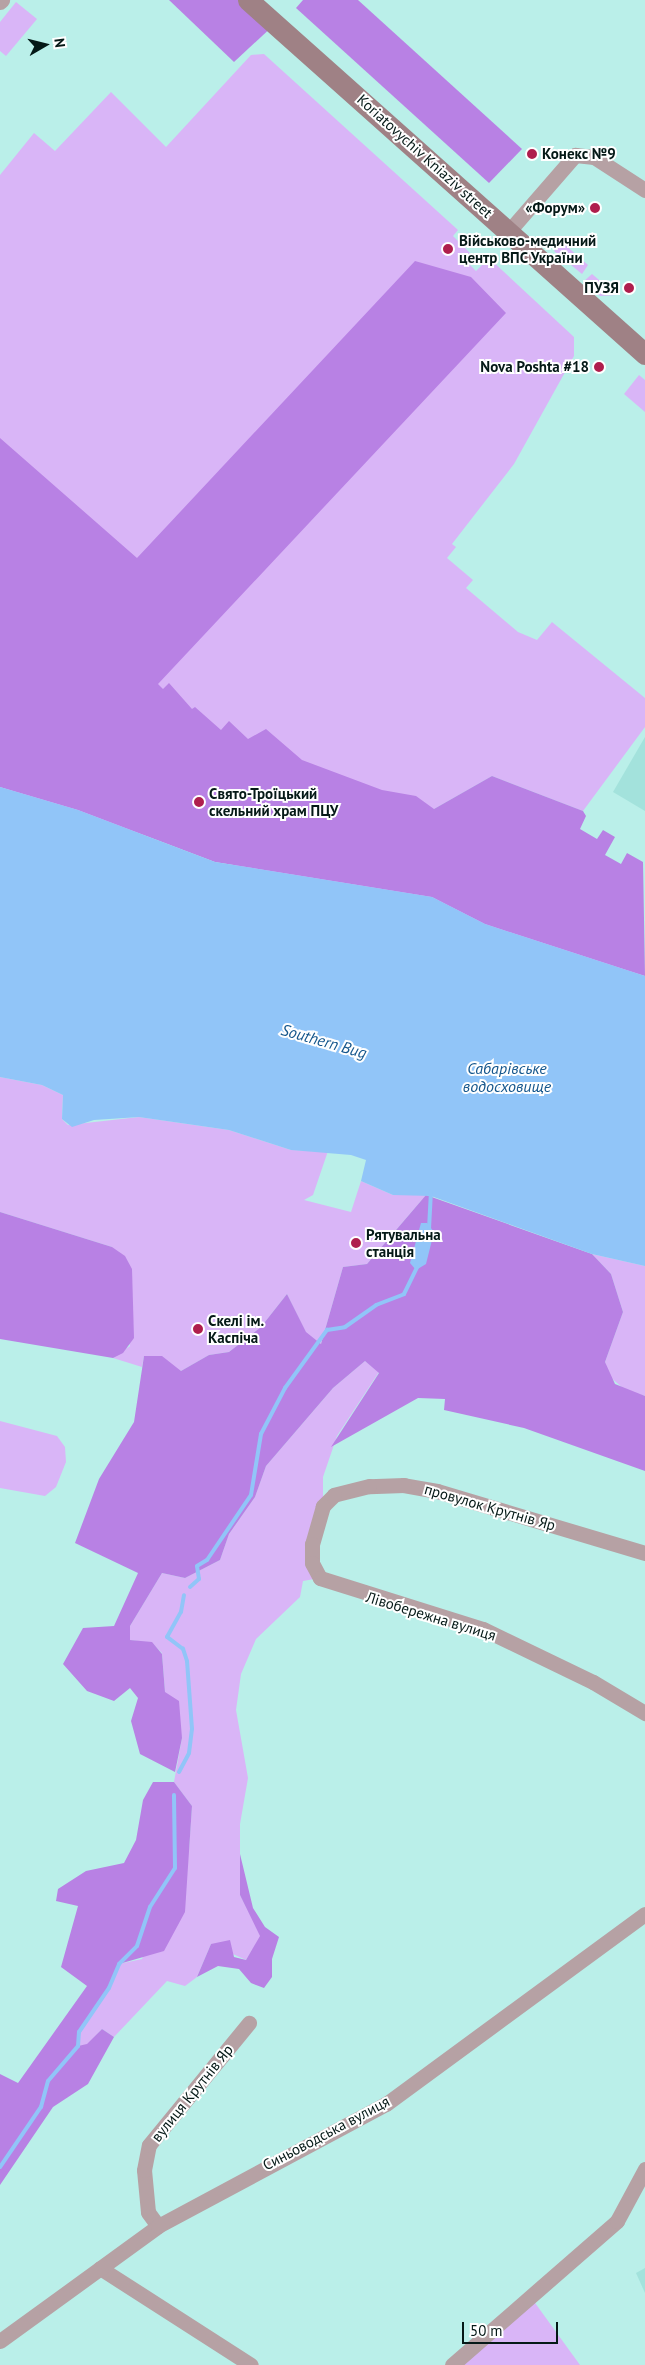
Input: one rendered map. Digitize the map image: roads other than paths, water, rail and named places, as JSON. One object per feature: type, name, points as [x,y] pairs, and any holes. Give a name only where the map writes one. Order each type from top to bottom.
[{"type":"main road","name":"Koriatovychiv Kniaziv street","points":[[248,0],[645,354]]},
{"type":"street","points":[[509,231],[575,155],[594,157],[645,190]]},
{"type":"street","name":"провулок Крутнів Яр","points":[[320,1578],[312,1563],[312,1544],[323,1506],[334,1495],[369,1486],[436,1490],[645,1553]]},
{"type":"street","name":"Лівобережна вулиця","points":[[320,1578],[482,1629],[585,1678],[645,1713]]},
{"type":"street","name":"Синьоводська вулиця","points":[[0,2341],[158,2226],[386,2104],[645,1914]]},
{"type":"street","name":"вулиця Крутнів Яр","points":[[158,2226],[148,2212],[145,2178],[149,2145],[249,2023]]},
{"type":"street","points":[[452,2365],[617,2221],[645,2169]]},
{"type":"street","points":[[100,2268],[251,2365]]},
{"type":"water","name":"Сабарівське водосховище","points":[[0,787],[78,810],[215,862],[432,897],[485,924],[645,976],[645,1266],[592,1254],[431,1196],[393,1195],[361,1181],[366,1160],[351,1155],[291,1150],[229,1130],[139,1117],[94,1120],[72,1127],[62,1119],[63,1095],[42,1085],[0,1077]]},
{"type":"water","points":[[421,1223],[427,1223],[434,1232],[426,1264],[416,1270],[410,1263]]},
{"type":"waterway","points":[[429,1229],[431,1191]]},
{"type":"waterway","points":[[190,1587],[199,1579],[197,1566],[207,1560],[251,1495],[261,1434],[285,1388],[327,1330],[345,1327],[376,1305],[404,1294],[417,1267]]},
{"type":"waterway","points":[[179,1772],[189,1753],[192,1729],[187,1661],[183,1649],[167,1637],[181,1612],[184,1595]]},
{"type":"waterway","points":[[0,2167],[41,2107],[48,2081],[78,2046],[79,2032],[109,1988],[119,1964],[137,1946],[150,1907],[175,1868],[174,1795]]},
{"type":"place","name":"Конекс №9","points":[[532,154]]},
{"type":"place","name":"«Форум»","points":[[595,208]]},
{"type":"place","name":"Військово-медичний центр ВПС України","points":[[448,249]]},
{"type":"place","name":"ПУЗЯ","points":[[629,288]]},
{"type":"place","name":"Nova Poshta #18","points":[[599,367]]},
{"type":"place","name":"Свято-Троїцький скельний храм ПЦУ","points":[[199,802]]},
{"type":"place","name":"Рятувальна станція","points":[[356,1243]]},
{"type":"place","name":"Скелі ім. Каспіча","points":[[198,1329]]},
{"type":"water label","name":"Southern Bug","points":[[324,1041]]}]
